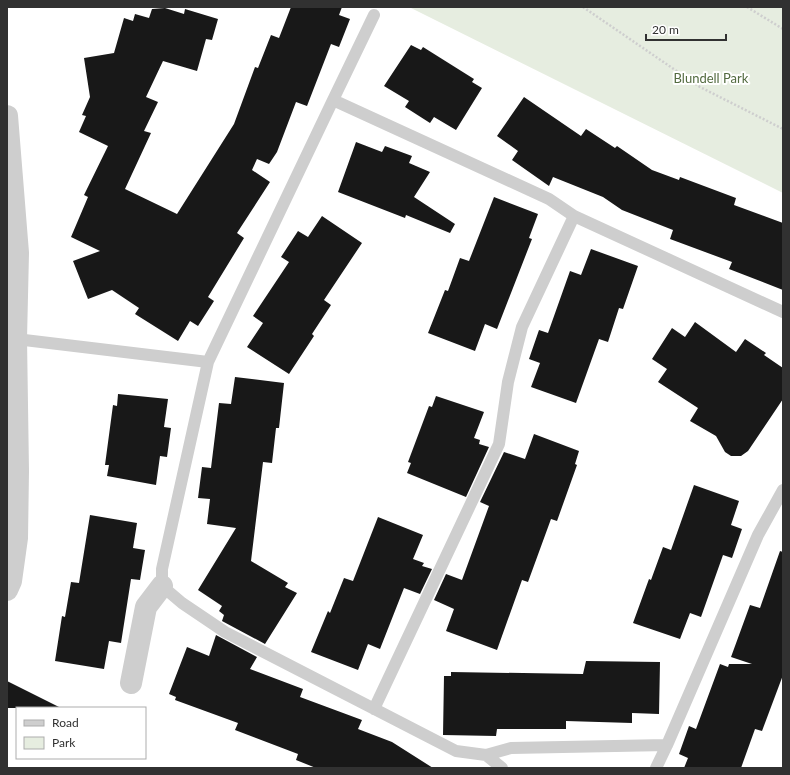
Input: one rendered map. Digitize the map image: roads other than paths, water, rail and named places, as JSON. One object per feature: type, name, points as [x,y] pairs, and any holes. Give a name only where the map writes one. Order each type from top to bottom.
[{"type":"street","points":[[7,116],[18,253],[16,339],[18,471],[17,538],[11,581],[7,590]]},
{"type":"street","points":[[131,683],[146,607],[162,586]]},
{"type":"lane","points":[[374,15],[208,362],[162,569],[162,586],[182,603],[225,632],[456,751],[486,755],[511,748],[667,745]]},
{"type":"lane","points":[[333,100],[549,199],[574,216],[783,312]]},
{"type":"lane","points":[[374,709],[499,444],[508,382],[522,327],[574,216]]},
{"type":"lane","points":[[16,339],[208,362]]},
{"type":"lane","points":[[656,768],[758,536],[783,490]]},
{"type":"lane","points":[[486,755],[502,768]]},
{"type":"park label","name":"Blundell Park","points":[[711,78]]}]
